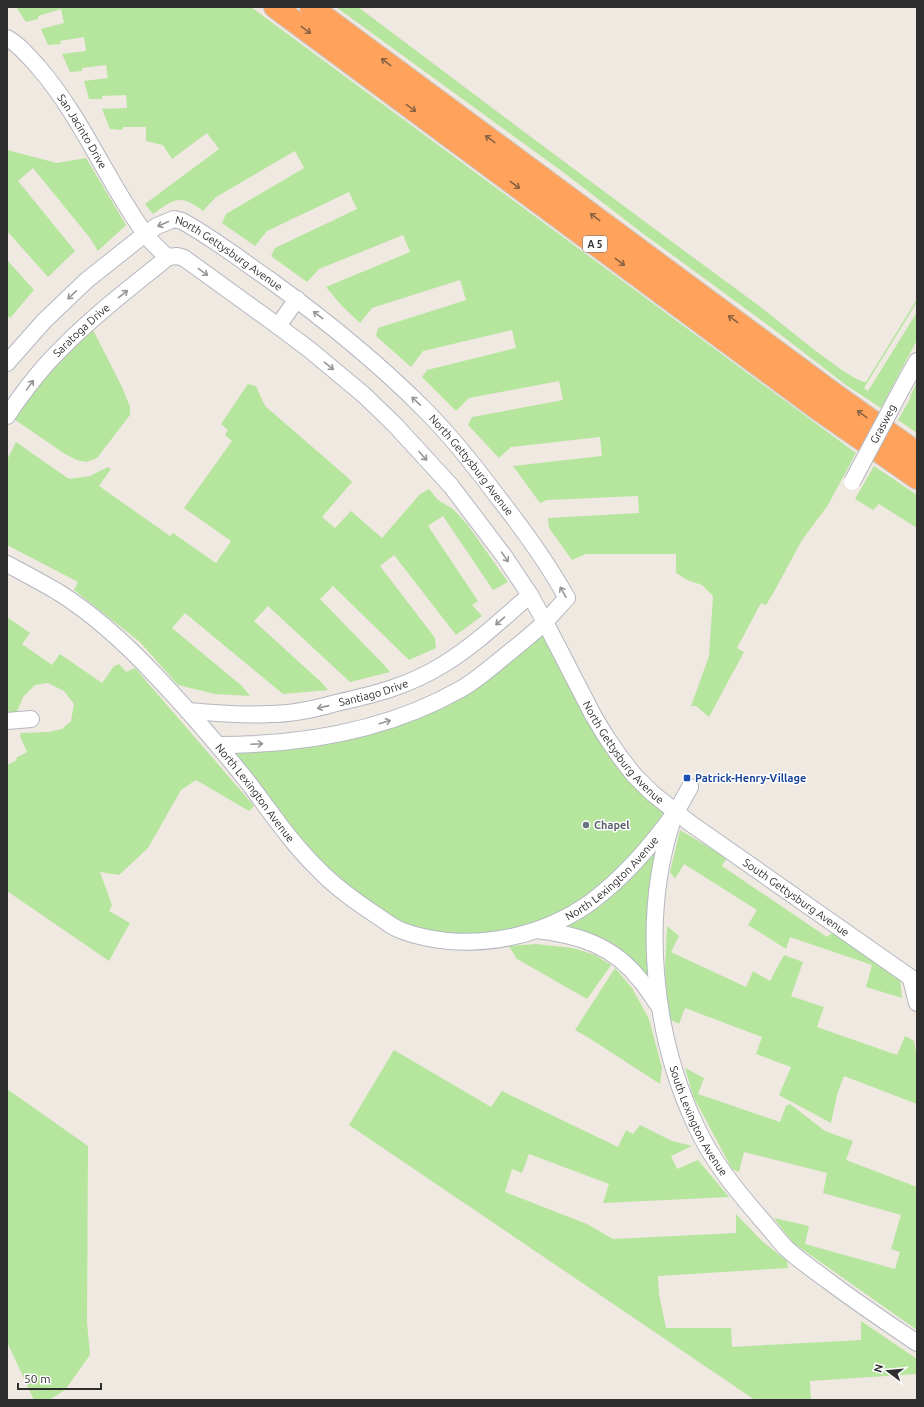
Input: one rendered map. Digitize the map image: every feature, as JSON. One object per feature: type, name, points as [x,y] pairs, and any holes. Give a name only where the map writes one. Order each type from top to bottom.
[{"type":"highway","name":"A 5","points":[[275,7],[806,399],[917,478]]},
{"type":"highway","name":"A 5","points":[[312,7],[828,389],[917,453]]},
{"type":"street","name":"San Jacinto Drive","points":[[7,38],[29,56],[51,82],[68,106],[117,190],[145,234]]},
{"type":"street","name":"North Gettysburg Avenue","points":[[145,234],[174,219],[182,221],[243,260],[323,319],[380,367],[424,409],[470,461],[514,517],[550,568],[567,598],[546,622]]},
{"type":"street","points":[[7,363],[44,321],[87,280],[145,234],[156,248],[168,257]]},
{"type":"street","name":"North Gettysburg Avenue","points":[[168,257],[177,256],[184,258],[310,350],[364,395],[395,425],[451,486],[504,556],[530,595],[546,622],[593,715],[620,757],[652,793],[675,813]]},
{"type":"street","name":"Saratoga Drive","points":[[7,416],[34,379],[62,348],[89,322],[168,257]]},
{"type":"street","points":[[278,326],[297,299]]},
{"type":"street","name":"Grasweg","points":[[851,485],[917,361]]},
{"type":"street","name":"North Lexington Avenue","points":[[7,564],[60,593],[123,642],[188,710],[218,745],[318,870],[338,888],[364,907],[399,929],[418,936],[440,940],[462,941],[506,938],[538,930],[572,914],[589,903],[606,889],[644,851],[675,813]]},
{"type":"street","name":"Santiago Drive","points":[[188,710],[236,715],[294,713],[378,694],[400,687],[445,664],[491,629],[530,595]]},
{"type":"street","points":[[218,745],[284,743],[324,737],[380,724],[410,714],[435,703],[485,672],[546,622]]},
{"type":"street","points":[[7,721],[31,719]]},
{"type":"street","points":[[675,813],[690,787]]},
{"type":"street","name":"South Gettysburg Avenue","points":[[675,813],[914,981]]},
{"type":"street","name":"South Lexington Avenue","points":[[675,813],[666,843],[657,896],[657,980],[660,1008],[667,1044],[685,1100],[696,1127],[717,1164],[737,1191],[788,1249],[854,1301],[917,1343]]},
{"type":"street","name":"North Lexington Avenue","points":[[538,930],[571,935],[588,940],[604,948],[621,959],[641,981],[660,1008]]},
{"type":"street","points":[[914,981],[917,1002]]},
{"type":"green space","points":[[16,7],[251,7],[856,453],[828,505],[802,540],[766,605],[761,603],[737,648],[744,652],[709,717],[696,706],[691,706],[709,656],[713,596],[702,585],[687,580],[676,573],[676,554],[586,554],[572,560],[549,528],[548,518],[639,513],[638,496],[547,500],[540,503],[513,466],[602,456],[600,437],[511,447],[499,458],[468,425],[472,417],[563,400],[559,381],[469,398],[456,411],[422,377],[427,370],[516,348],[512,330],[423,351],[411,367],[376,336],[378,328],[466,300],[460,280],[372,308],[360,323],[341,305],[326,287],[410,252],[403,235],[319,269],[307,282],[271,256],[275,248],[357,209],[349,192],[267,231],[255,246],[222,223],[226,214],[304,168],[295,151],[216,197],[203,211],[189,202],[178,200],[167,204],[153,214],[145,204],[219,149],[207,133],[172,159],[163,145],[146,141],[146,127],[123,127],[122,130],[110,129],[102,109],[127,108],[126,95],[102,96],[102,99],[89,99],[84,81],[108,78],[106,65],[82,68],[82,71],[70,72],[62,54],[86,51],[84,37],[60,41],[61,44],[48,45],[41,29],[64,23],[61,9],[38,16],[38,19],[26,22]]},
{"type":"green space","points":[[336,7],[358,7],[758,305],[830,362],[858,380],[866,382],[917,299],[917,302],[864,388],[868,391],[917,312],[917,340],[881,408],[846,385],[563,172]]},
{"type":"green space","points":[[7,150],[57,163],[86,158],[126,225],[98,251],[90,238],[33,168],[18,181],[75,251],[48,277],[7,231]]},
{"type":"green space","points":[[7,260],[34,290],[10,318],[7,315]]},
{"type":"green space","points":[[89,322],[122,387],[130,407],[130,415],[97,458],[86,462],[77,460],[65,454],[8,415]]},
{"type":"green space","points":[[917,382],[917,433],[898,420],[911,397],[910,396]]},
{"type":"green space","points":[[248,384],[256,386],[265,406],[352,482],[322,517],[335,528],[351,511],[382,538],[420,494],[429,489],[438,500],[453,509],[467,524],[508,582],[493,590],[443,516],[428,526],[478,601],[472,605],[482,616],[456,635],[394,555],[380,566],[435,638],[436,648],[409,660],[333,586],[320,599],[390,672],[350,682],[268,606],[254,621],[328,690],[283,694],[185,613],[172,628],[242,686],[250,696],[215,694],[178,685],[140,642],[74,590],[78,582],[7,545],[7,460],[16,442],[69,479],[90,476],[108,467],[111,469],[99,486],[170,536],[173,533],[216,563],[231,541],[184,508],[232,441],[225,435],[228,430],[221,424]]},
{"type":"green space","points":[[874,466],[917,495],[917,528],[879,504],[873,510],[855,499]]},
{"type":"green space","points":[[7,617],[30,633],[22,644],[52,665],[60,654],[102,683],[114,666],[119,664],[126,672],[135,668],[254,806],[249,811],[196,780],[181,790],[148,848],[119,875],[100,872],[112,905],[109,911],[130,923],[109,961],[7,891],[7,765],[17,760],[16,758],[27,752],[20,736],[21,733],[49,732],[62,729],[71,721],[74,704],[64,691],[48,683],[35,685],[23,697],[17,712],[7,713]]},
{"type":"green space","points":[[545,622],[593,715],[675,813],[666,843],[660,1008],[604,948],[523,934],[418,935],[338,888],[218,745],[284,743],[435,703]]},
{"type":"green space","points":[[680,830],[727,858],[722,866],[827,937],[833,932],[900,979],[902,998],[866,987],[872,965],[790,937],[786,949],[748,925],[757,910],[684,864],[675,879],[670,872]]},
{"type":"green space","points":[[667,926],[679,936],[671,952],[746,987],[753,971],[770,981],[784,955],[803,962],[791,996],[824,1007],[817,1027],[897,1055],[905,1036],[914,1041],[917,1059],[917,1104],[844,1076],[837,1095],[831,1123],[779,1095],[791,1067],[756,1054],[762,1037],[685,1008],[679,1024],[669,1019],[665,969]]},
{"type":"green space","points":[[536,944],[573,948],[595,955],[611,965],[587,999],[517,959],[509,946]]},
{"type":"green space","points":[[615,968],[632,988],[649,1019],[662,1068],[660,1084],[575,1030]]},
{"type":"green space","points":[[394,1050],[491,1107],[502,1091],[618,1147],[626,1130],[633,1134],[640,1125],[672,1141],[692,1146],[671,1156],[677,1169],[698,1160],[729,1197],[603,1203],[609,1184],[529,1154],[522,1173],[512,1169],[505,1192],[587,1224],[613,1239],[736,1233],[736,1214],[762,1241],[787,1261],[788,1268],[658,1276],[659,1294],[666,1328],[731,1328],[732,1347],[861,1340],[861,1321],[917,1359],[917,1374],[810,1381],[811,1400],[755,1400],[349,1125]]},
{"type":"green space","points":[[685,1068],[704,1078],[698,1094],[780,1122],[786,1106],[790,1104],[825,1131],[853,1141],[846,1160],[917,1187],[917,1330],[792,1242],[774,1218],[809,1226],[805,1244],[895,1269],[900,1252],[891,1249],[901,1215],[823,1193],[827,1173],[744,1152],[739,1172],[732,1169],[693,1096]]},
{"type":"green space","points":[[7,1089],[88,1146],[87,1322],[90,1355],[65,1390],[49,1400],[34,1400],[7,1342]]},
{"type":"place","name":"Patrick-Henry-Village","points":[[687,778]]},
{"type":"place","name":"Chapel","points":[[586,825]]}]
